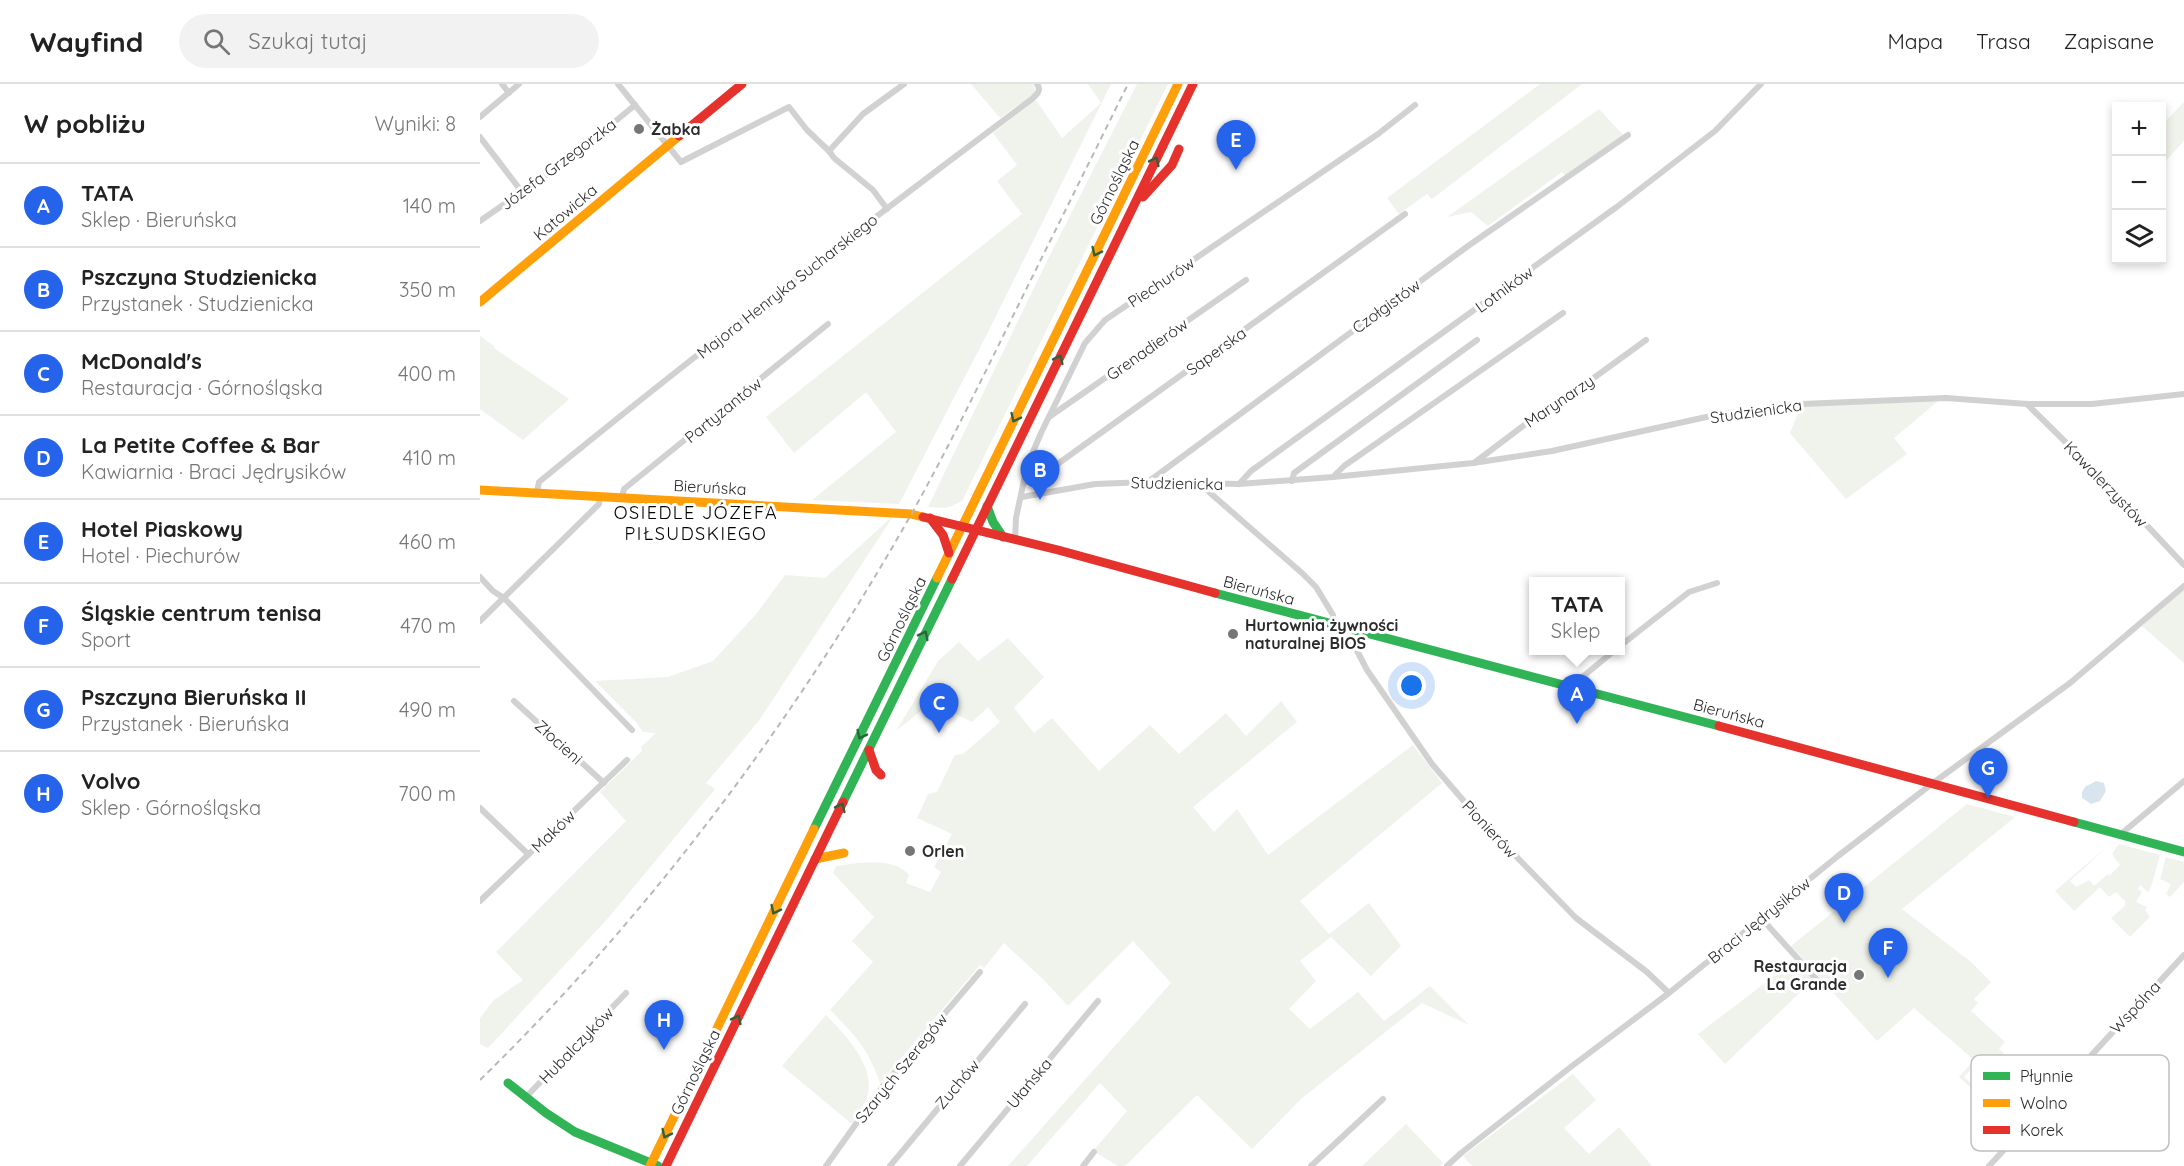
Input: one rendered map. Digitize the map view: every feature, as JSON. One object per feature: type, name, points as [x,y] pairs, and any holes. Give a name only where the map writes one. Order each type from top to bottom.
[{"type":"main road","name":"Katowicka","points":[[480,302],[742,84]]},
{"type":"main road","name":"Górnośląska","points":[[653,1165],[1178,84]]},
{"type":"main road","name":"Górnośląska","points":[[666,1166],[1192,84]]},
{"type":"main road","points":[[1130,213],[1172,165],[1179,149]]},
{"type":"main road","name":"Bieruńska","points":[[480,490],[878,511],[930,518],[1933,783],[2184,852]]},
{"type":"main road","points":[[987,506],[993,522],[1003,537]]},
{"type":"main road","points":[[930,518],[943,535],[949,553]]},
{"type":"main road","points":[[869,750],[876,770],[881,775]]},
{"type":"main road","points":[[815,859],[844,853]]},
{"type":"main road","points":[[508,1083],[575,1132],[653,1165]]},
{"type":"street","points":[[502,84],[509,93]]},
{"type":"street","points":[[480,117],[519,84]]},
{"type":"street","points":[[618,84],[681,162],[789,106],[807,130],[834,158],[873,190],[887,209]]},
{"type":"street","points":[[829,151],[862,114],[904,84]]},
{"type":"street","name":"Majora Henryka Sucharskiego","points":[[537,492],[539,482],[604,429],[1032,99],[1038,93],[1037,84]]},
{"type":"street","name":"Lotników","points":[[1239,484],[1251,471],[1618,206],[1715,131],[1761,84]]},
{"type":"street","name":"Józefa Grzegorzka","points":[[480,221],[572,157],[635,105]]},
{"type":"street","name":"Piechurów","points":[[1015,540],[1016,518],[1027,466],[1084,343],[1105,320],[1350,154],[1415,105]]},
{"type":"street","name":"Czołgistów","points":[[1148,482],[1468,246],[1628,135]]},
{"type":"street","points":[[480,137],[522,192]]},
{"type":"street","name":"Saperska","points":[[1024,482],[1034,481],[1405,214]]},
{"type":"street","name":"Grenadierów","points":[[1048,417],[1246,280]]},
{"type":"street","points":[[1333,477],[1344,466],[1563,313]]},
{"type":"street","name":"Partyzantów","points":[[622,497],[624,489],[828,324]]},
{"type":"street","name":"Lotników","points":[[1292,480],[1294,473],[1477,340]]},
{"type":"street","name":"Marynarzy","points":[[1473,463],[1551,405],[1646,340]]},
{"type":"street","name":"Studzienicka","points":[[1022,497],[1095,483],[1239,484],[1473,463],[1552,451],[1720,414],[1802,404],[1946,398],[2027,404],[2092,404],[2184,394]]},
{"type":"street","name":"Kawalerzystów","points":[[2027,404],[2108,484],[2184,566]]},
{"type":"street","points":[[1201,485],[1316,587],[1333,615],[1332,625]]},
{"type":"street","points":[[480,621],[600,504],[600,496]]},
{"type":"street","points":[[480,577],[493,591],[504,598],[632,729]]},
{"type":"street","points":[[1625,642],[1689,592],[1717,583]]},
{"type":"street","name":"Braci Jędrysików","points":[[1447,1166],[1469,1146],[1669,993],[1838,856],[2070,683],[2184,586]]},
{"type":"street","name":"Pionierów","points":[[1353,631],[1352,641],[1383,696],[1431,764],[1576,918],[1647,972],[1669,993]]},
{"type":"street","points":[[1578,689],[1580,679],[1610,655]]},
{"type":"street","name":"Złocieni","points":[[514,701],[604,783]]},
{"type":"street","name":"Maków","points":[[480,901],[627,760]]},
{"type":"street","points":[[2121,834],[2184,781]]},
{"type":"street","points":[[480,808],[528,854]]},
{"type":"street","points":[[1762,919],[1817,980]]},
{"type":"street","name":"Wspólna","points":[[2092,1055],[2184,955]]},
{"type":"street","name":"Szarych Szeregów","points":[[826,1166],[883,1086],[980,972]]},
{"type":"street","name":"Hubalczyków","points":[[526,1097],[626,993]]},
{"type":"street","name":"Ułańska","points":[[960,1166],[1098,1001]]},
{"type":"street","name":"Zuchów","points":[[890,1166],[1025,1004]]},
{"type":"street","points":[[1311,1166],[1383,1099]]},
{"type":"street","name":"Wspólna","points":[[1989,1166],[2003,1151]]},
{"type":"street","points":[[1083,1166],[1094,1152]]},
{"type":"shaded area","points":[[971,84],[1033,84],[1035,90],[1034,94],[1000,118]]},
{"type":"shaded area","points":[[1088,84],[1111,84],[987,334],[899,504],[812,500],[896,432],[866,392],[794,453],[766,417],[1022,214],[997,181],[1017,165],[993,133],[1036,100],[1062,138],[1101,103]]},
{"type":"shaded area","points":[[1137,84],[1168,84],[962,501],[947,508],[928,507],[1047,261]]},
{"type":"shaded area","points":[[1540,84],[1582,84],[1432,199],[1427,194],[1399,214],[1387,198]]},
{"type":"shaded area","points":[[2184,102],[2184,141],[2166,161],[2166,156],[2166,121]]},
{"type":"shaded area","points":[[1599,109],[1623,135],[1635,129],[1568,178],[1562,172],[1488,226],[1471,212],[1447,217]]},
{"type":"shaded area","points":[[480,336],[569,399],[523,440],[480,409]]},
{"type":"shaded area","points":[[1938,401],[1894,438],[1907,454],[1846,499],[1790,433],[1801,406]]},
{"type":"shaded area","points":[[894,515],[758,722],[706,783],[715,789],[609,917],[488,1048],[480,1044],[480,1018],[494,1000],[523,980],[496,952],[626,821],[600,792],[642,751],[641,747],[656,733],[643,732],[595,681],[668,677],[713,661],[757,613],[785,575],[825,578]]},
{"type":"shaded area","points":[[2184,589],[2184,663],[2142,626]]},
{"type":"shaded area","points":[[1008,638],[1044,677],[1014,708],[1034,733],[1052,718],[1099,771],[1150,725],[1179,754],[1226,713],[1246,736],[1281,701],[1297,722],[1193,807],[1214,832],[1237,809],[1268,855],[1413,745],[1442,783],[1300,901],[1329,934],[1369,903],[1401,946],[1371,976],[1331,937],[1300,961],[1316,981],[1289,1009],[1310,1029],[1358,992],[1384,1021],[1430,986],[1469,1025],[1422,1003],[1301,1099],[1252,1149],[1197,1095],[1125,1166],[1118,1166],[1093,1151],[1127,1111],[1100,1083],[1027,1166],[1008,1166],[1171,983],[1133,941],[1068,1006],[1004,943],[984,968],[980,965],[880,1083],[871,1060],[860,1043],[830,1010],[873,962],[852,941],[874,917],[833,873],[836,866],[884,863],[894,865],[909,875],[906,883],[930,892],[941,872],[934,867],[952,834],[917,818],[928,794],[937,792],[955,755],[963,754],[1000,722],[988,707],[972,722],[932,702],[896,731],[938,661],[959,642],[978,661]]},
{"type":"shaded area","points":[[2096,781],[2104,783],[2106,791],[2100,801],[2091,804],[2082,798],[2082,792],[2085,787]]},
{"type":"shaded area","points":[[1967,804],[2015,817],[1902,909],[1971,962],[1991,982],[1974,999],[1978,1003],[1971,1011],[2005,1042],[1999,1049],[2006,1055],[1971,1055],[1971,1057],[1914,1008],[1877,1041],[1791,946]]},
{"type":"shaded area","points":[[2119,844],[2160,855],[2148,892],[2140,885],[2138,889],[2142,892],[2136,902],[2147,907],[2145,910],[2150,917],[2130,937],[2111,918],[2125,906],[2125,901],[2116,892],[2109,897],[2100,887],[2074,911],[2055,891],[2108,846],[2070,881],[2076,887],[2089,880],[2094,886],[2108,874],[2109,876],[2120,865],[2112,854]]},
{"type":"shaded area","points":[[2166,857],[2184,862],[2184,882],[2170,897],[2166,894],[2171,884],[2160,879]]},
{"type":"shaded area","points":[[1794,961],[1813,980],[1725,1064],[1698,1034]]},
{"type":"shaded area","points":[[826,1015],[858,1053],[868,1076],[869,1088],[866,1100],[852,1124],[782,1066]]},
{"type":"shaded area","points":[[1971,1063],[1971,1069],[1964,1077],[1971,1083],[1971,1088],[1959,1077]]},
{"type":"shaded area","points":[[1573,1074],[1596,1100],[1564,1128],[1589,1154],[1619,1127],[1652,1166],[1472,1166],[1463,1156]]},
{"type":"shaded area","points":[[1406,1124],[1443,1163],[1440,1166],[1362,1166]]},
{"type":"railway","points":[[480,1080],[543,1016],[661,882],[769,740],[819,666],[867,590],[937,467],[1128,84]]},
{"type":"traffic: fast","points":[[987,506],[993,522],[1003,537]]},
{"type":"traffic: fast","points":[[814,829],[937,578]]},
{"type":"traffic: fast","points":[[843,802],[952,579]]},
{"type":"traffic: fast","points":[[1215,593],[1719,726]]},
{"type":"traffic: fast","points":[[2074,822],[2184,852]]},
{"type":"traffic: fast","points":[[508,1083],[575,1132],[658,1166]]},
{"type":"traffic: slow","points":[[937,578],[1178,84]]},
{"type":"traffic: slow","points":[[480,302],[679,136]]},
{"type":"traffic: slow","points":[[480,490],[911,514],[923,517]]},
{"type":"traffic: slow","points":[[650,1166],[814,829]]},
{"type":"traffic: slow","points":[[815,859],[844,853]]},
{"type":"traffic: jam","points":[[679,136],[742,84]]},
{"type":"traffic: jam","points":[[952,579],[1193,84]]},
{"type":"traffic: jam","points":[[1143,197],[1172,165],[1179,149]]},
{"type":"traffic: jam","points":[[923,517],[1058,550],[1215,593]]},
{"type":"traffic: jam","points":[[930,518],[943,535],[949,553]]},
{"type":"traffic: jam","points":[[1719,726],[2074,822]]},
{"type":"traffic: jam","points":[[869,750],[876,770],[881,775]]},
{"type":"traffic: jam","points":[[666,1166],[843,802]]},
{"type":"place","name":"Żabka","points":[[639,129]]},
{"type":"place","name":"Hotel Piaskowy","points":[[1236,170]]},
{"type":"place","name":"Pszczyna Studzienicka","points":[[1040,500]]},
{"type":"place","name":"Hurtownia żywności naturalnej BIOS","points":[[1233,634]]},
{"type":"place","name":"TATA","points":[[1577,724]]},
{"type":"place","name":"McDonald's","points":[[939,733]]},
{"type":"place","name":"Pszczyna Bieruńska II","points":[[1988,798]]},
{"type":"place","name":"Orlen","points":[[910,851]]},
{"type":"place","name":"La Petite Coffee & Bar","points":[[1844,923]]},
{"type":"place","name":"Restauracja La Grande","points":[[1859,975]]},
{"type":"place","name":"Śląskie centrum tenisa","points":[[1888,978]]},
{"type":"place","name":"Volvo","points":[[664,1050]]},
{"type":"district","name":"OSIEDLE JÓZEFA PIŁSUDSKIEGO","points":[[696,522]]}]
